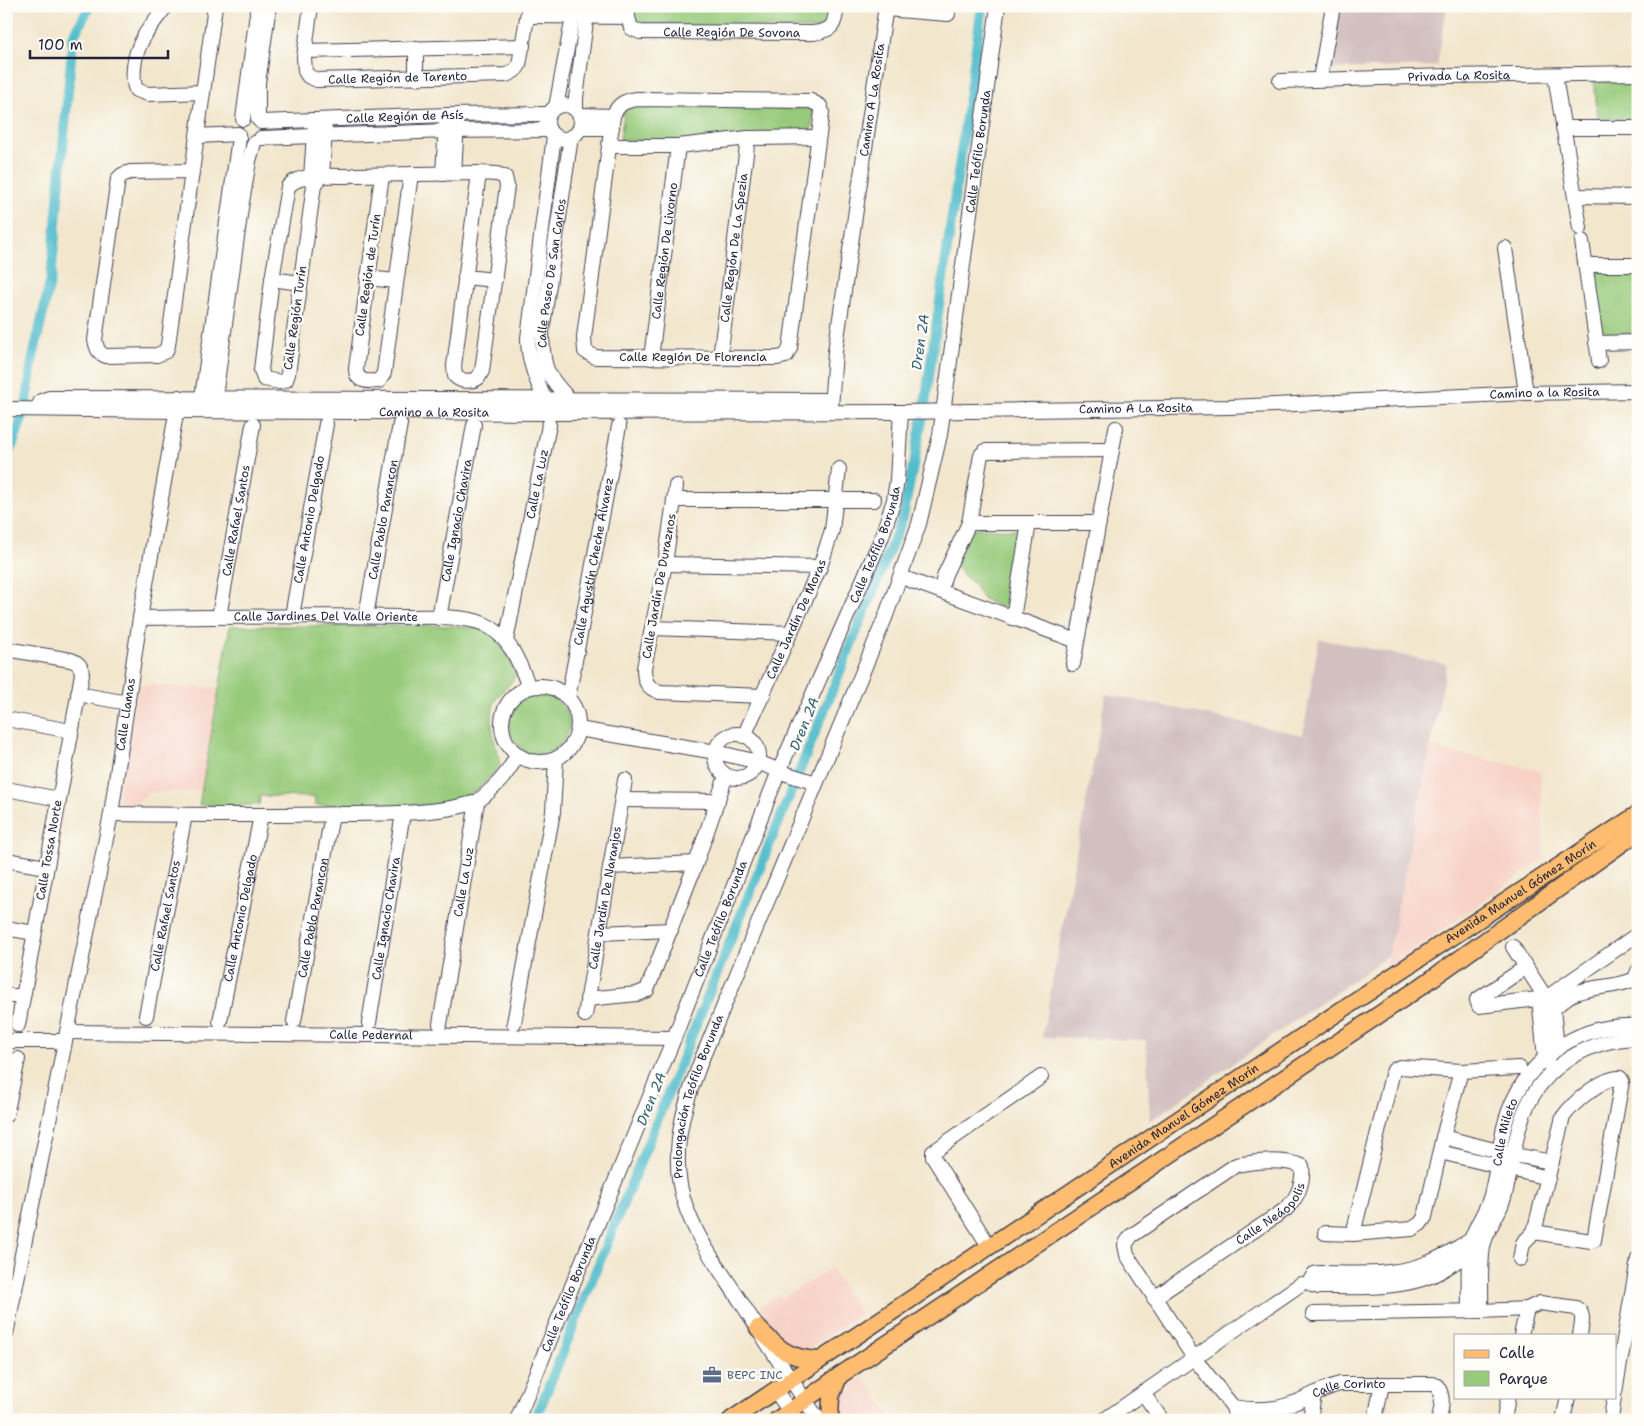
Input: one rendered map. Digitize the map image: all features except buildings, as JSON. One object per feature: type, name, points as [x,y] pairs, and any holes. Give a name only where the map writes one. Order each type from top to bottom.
[{"type":"main road","name":"Avenida Manuel Gómez Morín","points":[[731,1420],[1638,814]]},
{"type":"main road","name":"Avenida Manuel Gómez Morín","points":[[787,1417],[804,1400],[839,1376],[1413,992],[1638,832]]},
{"type":"main road","points":[[758,1328],[789,1354],[801,1359],[819,1360]]},
{"type":"main road","points":[[830,1420],[831,1397],[839,1376]]},
{"type":"street","points":[[166,6],[143,36],[138,46],[135,56],[134,84],[136,90],[148,94],[203,92]]},
{"type":"street","points":[[192,171],[130,172],[118,179],[96,340],[100,353],[106,356],[156,355],[166,351],[168,345],[215,6]]},
{"type":"street","points":[[209,397],[227,266],[239,129],[258,6]]},
{"type":"street","points":[[227,266],[249,161],[264,127],[260,121],[258,83],[269,6]]},
{"type":"street","name":"Calle Región de Tarento","points":[[311,6],[304,58],[305,71],[311,79],[506,75],[514,72],[519,65],[523,46]]},
{"type":"street","name":"Calle Región De Sovona","points":[[628,10],[631,28],[640,32],[813,33],[832,28],[837,6]]},
{"type":"street","name":"Calle Teófilo Borunda","points":[[813,782],[901,577],[918,524],[940,435],[938,411],[998,6]]},
{"type":"street","points":[[1320,79],[1333,6]]},
{"type":"street","points":[[886,8],[948,14]]},
{"type":"street","name":"Camino A La Rosita","points":[[830,405],[835,352],[886,8]]},
{"type":"street","points":[[305,51],[523,46],[528,10],[628,10]]},
{"type":"street","points":[[581,10],[547,124],[552,133],[560,139],[577,123],[612,122]]},
{"type":"street","name":"Calle Paseo De San Carlos","points":[[570,400],[553,382],[546,370],[542,357],[542,332],[577,123],[576,98],[581,10]]},
{"type":"street","points":[[416,48],[416,78]]},
{"type":"street","name":"Privada La Rosita","points":[[1280,81],[1638,73]]},
{"type":"street","points":[[1556,82],[1586,265],[1599,361]]},
{"type":"street","name":"Calle Región De Florencia","points":[[637,99],[811,101],[820,106],[822,112],[818,137],[788,353],[786,356],[777,358],[595,357],[585,351],[584,345],[612,122],[616,108],[621,103],[637,99]]},
{"type":"street","points":[[552,110],[567,105],[577,123]]},
{"type":"street","name":"Calle Región de Asís","points":[[260,121],[552,110]]},
{"type":"street","name":"Calle Región de Asís","points":[[449,174],[452,115]]},
{"type":"street","points":[[198,131],[239,129],[251,117],[260,121]]},
{"type":"street","name":"Calle Región Turín","points":[[316,179],[300,179],[291,183],[286,193],[272,279],[261,370],[262,377],[267,380],[280,382],[288,377],[316,179],[320,120]]},
{"type":"street","points":[[1563,128],[1638,128]]},
{"type":"street","points":[[239,129],[248,144],[258,141]]},
{"type":"street","name":"Calle Región de Asís","points":[[258,141],[451,131],[552,133]]},
{"type":"street","name":"Calle Paseo De San Carlos","points":[[545,400],[531,365],[528,352],[528,338],[552,133]]},
{"type":"street","points":[[610,146],[678,146],[748,138],[818,137]]},
{"type":"street","name":"Calle Región De La Spezia","points":[[720,358],[748,138]]},
{"type":"street","name":"Calle Región De Livorno","points":[[652,358],[678,146]]},
{"type":"street","points":[[316,179],[352,176],[479,173],[501,175],[507,182],[482,371],[478,378],[471,381],[458,379],[454,372],[479,173]]},
{"type":"street","points":[[367,278],[396,281],[412,174]]},
{"type":"street","name":"Calle Región de Turín","points":[[382,175],[356,369],[357,376],[362,380],[379,380],[384,373],[396,281]]},
{"type":"street","points":[[1575,196],[1638,197]]},
{"type":"street","points":[[1506,248],[1526,393]]},
{"type":"street","points":[[1586,265],[1638,265]]},
{"type":"street","points":[[465,277],[495,280]]},
{"type":"street","points":[[272,279],[300,282]]},
{"type":"street","points":[[1596,343],[1638,342]]},
{"type":"street","name":"Camino a la Rosita","points":[[1451,396],[1638,391]]},
{"type":"street","name":"Camino A La Rosita","points":[[570,400],[830,405],[907,412],[1230,407],[1451,396]]},
{"type":"street","name":"Calle Llamas","points":[[6,1334],[111,814],[140,618],[179,397]]},
{"type":"street","name":"Camino a la Rosita","points":[[32,408],[49,398],[209,397],[570,400]]},
{"type":"street","name":"Camino a la Rosita","points":[[6,409],[176,412],[551,413],[830,405]]},
{"type":"street","name":"Calle Teófilo Borunda","points":[[517,1420],[881,539],[894,500],[907,412]]},
{"type":"street","name":"Calle Antonio Delgado","points":[[292,616],[326,424]]},
{"type":"street","name":"Calle Pablo Parancon","points":[[366,616],[400,424]]},
{"type":"street","name":"Calle Rafael Santos","points":[[219,617],[253,425]]},
{"type":"street","name":"Calle Ignacio Chavira","points":[[439,618],[474,425]]},
{"type":"street","name":"Calle La Luz","points":[[506,641],[549,425]]},
{"type":"street","name":"Calle Agustín Cheche Álvarez","points":[[568,698],[619,426]]},
{"type":"street","points":[[1073,664],[1116,428]]},
{"type":"street","points":[[940,591],[945,574],[969,523],[981,455],[985,451],[1112,450]]},
{"type":"street","name":"Calle Jardín De Moras","points":[[744,736],[820,567],[832,530],[840,469]]},
{"type":"street","name":"Calle Jardín De Duraznos","points":[[763,696],[660,692],[652,690],[646,685],[644,668],[665,564],[675,493],[836,500]]},
{"type":"street","points":[[836,500],[874,500]]},
{"type":"street","points":[[969,523],[1099,523]]},
{"type":"street","points":[[1013,618],[1029,523]]},
{"type":"street","points":[[665,564],[820,567]]},
{"type":"street","points":[[901,577],[1077,641]]},
{"type":"street","name":"Calle Jardines Del Valle Oriente","points":[[140,618],[366,616],[473,620],[494,629],[506,641]]},
{"type":"street","points":[[652,628],[791,633]]},
{"type":"street","points":[[506,641],[529,687]]},
{"type":"street","name":"Calle Tossa Norte","points":[[6,649],[71,660],[81,667],[82,674],[18,1025]]},
{"type":"street","points":[[541,686],[560,692],[568,698],[576,713],[578,729],[570,747],[564,754],[546,762],[526,760],[517,755],[503,735],[503,717],[510,701],[518,692],[529,687],[541,686]]},
{"type":"street","points":[[78,694],[128,703]]},
{"type":"street","points":[[6,719],[71,731]]},
{"type":"street","points":[[578,729],[716,752],[758,762],[783,773],[813,782]]},
{"type":"street","points":[[737,734],[744,736],[755,744],[758,750],[758,762],[754,770],[748,775],[741,778],[726,776],[720,771],[717,764],[716,752],[719,743],[724,738],[737,734]]},
{"type":"street","points":[[111,814],[332,815],[439,811],[477,802],[496,787],[509,772],[517,755]]},
{"type":"street","points":[[514,1023],[553,812],[556,759]]},
{"type":"street","points":[[588,999],[643,992],[649,986],[696,863],[726,776]]},
{"type":"street","name":"Calle Jardín De Naranjos","points":[[585,1015],[625,780]]},
{"type":"street","name":"Prolongación Teófilo Borunda","points":[[813,782],[700,1063],[686,1102],[679,1138],[680,1184],[697,1233],[790,1379],[819,1420]]},
{"type":"street","points":[[6,789],[58,799]]},
{"type":"street","points":[[622,800],[718,801]]},
{"type":"street","name":"Calle La Luz","points":[[440,1024],[477,802]]},
{"type":"street","name":"Calle Ignacio Chavira","points":[[369,1023],[403,813]]},
{"type":"street","name":"Calle Rafael Santos","points":[[146,1016],[185,815]]},
{"type":"street","name":"Calle Antonio Delgado","points":[[220,1021],[261,815]]},
{"type":"street","name":"Calle Pablo Parancon","points":[[294,1022],[332,815]]},
{"type":"street","points":[[6,860],[46,867]]},
{"type":"street","points":[[610,866],[696,863]]},
{"type":"street","points":[[6,928],[34,932]]},
{"type":"street","points":[[599,932],[671,930]]},
{"type":"street","points":[[1546,1002],[1638,934]]},
{"type":"street","points":[[1513,947],[1546,1002],[1557,1049]]},
{"type":"street","points":[[1526,966],[1477,1000],[1479,1006],[1546,1002],[1578,992],[1626,983],[1635,979],[1638,971]]},
{"type":"street","points":[[6,996],[22,996]]},
{"type":"street","points":[[1546,1002],[1549,1064]]},
{"type":"street","name":"Calle Mileto","points":[[1475,1312],[1484,1242],[1500,1211],[1524,1113],[1557,1049],[1573,1039],[1603,1028],[1638,1026]]},
{"type":"street","name":"Calle Pedernal","points":[[6,1041],[66,1036],[674,1038]]},
{"type":"street","name":"Calle Mileto","points":[[1475,1312],[1471,1246],[1490,1200],[1504,1126],[1522,1084],[1534,1067],[1549,1064],[1597,1044],[1620,1039],[1638,1038]]},
{"type":"street","points":[[6,1115],[9,1088],[18,1060]]},
{"type":"street","points":[[1354,1234],[1394,1070],[1400,1067],[1461,1071],[1519,1068]]},
{"type":"street","points":[[1325,1233],[1354,1234],[1412,1229],[1420,1224],[1425,1217],[1443,1137],[1461,1071]]},
{"type":"street","points":[[990,1246],[933,1156],[933,1152],[1041,1077]]},
{"type":"street","points":[[1520,1259],[1523,1243],[1534,1232],[1563,1117],[1568,1109],[1580,1098],[1596,1087],[1613,1078],[1620,1078],[1622,1081],[1594,1240],[1571,1239],[1534,1232]]},
{"type":"street","points":[[1443,1137],[1500,1152],[1512,1162],[1548,1178]]},
{"type":"street","points":[[1440,1152],[1497,1166],[1512,1162],[1552,1162]]},
{"type":"street","name":"Calle Neáopolis","points":[[1125,1245],[1131,1236],[1236,1165],[1284,1162],[1302,1166],[1302,1180],[1291,1204],[1154,1298]]},
{"type":"street","name":"Calle Corinto","points":[[1125,1245],[1127,1255],[1154,1298],[1234,1414],[1281,1407],[1329,1386],[1340,1384],[1433,1384],[1440,1390],[1442,1402],[1438,1420]]},
{"type":"street","points":[[1471,1246],[1436,1274],[1405,1284],[1319,1288],[1312,1285],[1310,1281],[1314,1274],[1318,1273],[1391,1272],[1413,1268],[1471,1246]]},
{"type":"street","points":[[1616,1386],[1638,1259]]},
{"type":"street","points":[[1104,1420],[1301,1284]]},
{"type":"street","points":[[1312,1314],[1475,1312],[1527,1308],[1540,1303],[1576,1308],[1581,1311],[1583,1316],[1580,1334]]},
{"type":"street","points":[[1521,1334],[1527,1308]]},
{"type":"street","points":[[1375,1420],[1382,1384]]},
{"type":"street","points":[[775,1390],[787,1417]]},
{"type":"street","points":[[1143,1393],[1162,1420]]},
{"type":"street","points":[[1310,1420],[1314,1394]]},
{"type":"street","points":[[1504,1420],[1508,1398]]},
{"type":"street","points":[[1563,1420],[1568,1398]]},
{"type":"street","points":[[1611,1420],[1614,1398]]},
{"type":"shaded area","points":[[1338,6],[1447,6],[1437,66],[1328,69]]},
{"type":"shaded area","points":[[1319,639],[1447,664],[1388,956],[1150,1121],[1146,1040],[1042,1037],[1106,694],[1303,735]]},
{"type":"shaded area","points":[[138,685],[219,688],[202,791],[149,792],[136,804],[124,804],[118,798]]},
{"type":"shaded area","points":[[1430,747],[1540,771],[1544,858],[1389,968],[1386,966]]},
{"type":"shaded area","points":[[831,1268],[860,1314],[809,1349],[793,1351],[778,1335],[760,1307],[779,1294],[781,1299]]},
{"type":"shaded area","points":[[863,1377],[894,1420],[837,1420],[839,1393]]},
{"type":"green space","points":[[634,6],[829,6],[826,29],[632,23]]},
{"type":"green space","points":[[1638,79],[1638,118],[1598,119],[1594,81]]},
{"type":"green space","points":[[625,107],[814,109],[811,133],[678,141],[620,140]]},
{"type":"green space","points":[[1599,271],[1638,272],[1638,333],[1608,334],[1602,329],[1594,280]]},
{"type":"green space","points":[[976,528],[1016,530],[1019,534],[1007,604],[1002,608],[982,598],[974,584],[955,565],[970,531]]},
{"type":"green space","points":[[230,626],[437,626],[469,627],[489,632],[504,650],[515,670],[513,680],[496,699],[492,713],[493,735],[500,764],[489,779],[477,790],[459,799],[430,805],[315,805],[315,797],[260,796],[259,805],[199,805]]},
{"type":"green space","points":[[537,692],[556,700],[565,710],[569,721],[568,732],[555,749],[545,753],[534,754],[524,751],[515,742],[509,726],[512,712],[516,706],[522,700]]},
{"type":"waterway","points":[[6,455],[11,449],[26,407],[32,362],[51,278],[73,37],[90,6]]},
{"type":"waterway","name":"Dren 2A","points":[[535,1420],[903,517],[924,411],[982,6]]},
{"type":"place","name":"BEPC INC","points":[[712,1375]]}]
